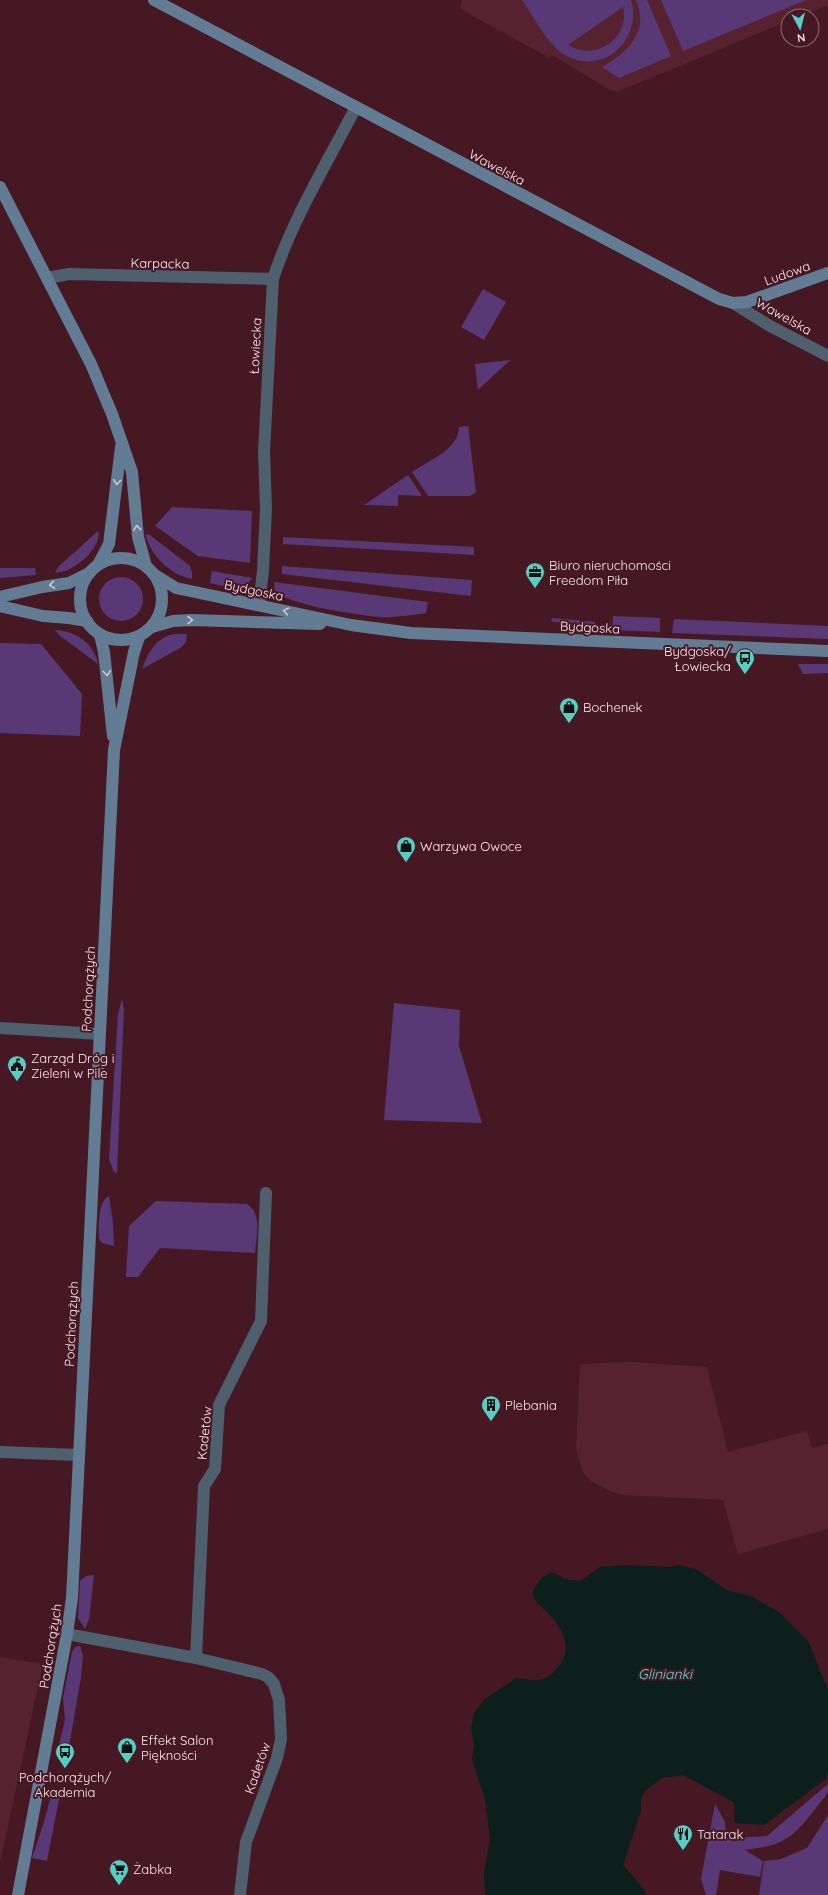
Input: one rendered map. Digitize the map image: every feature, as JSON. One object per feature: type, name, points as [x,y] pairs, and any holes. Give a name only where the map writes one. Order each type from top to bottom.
[{"type":"street","name":"Wawelska","points":[[154,0],[665,272],[718,299],[733,303],[770,326],[828,356]]},
{"type":"street","name":"Łowiecka","points":[[259,605],[263,571],[266,509],[264,452],[273,279],[279,257],[356,107]]},
{"type":"street","points":[[0,187],[91,364],[122,444],[132,472],[138,538],[146,566]]},
{"type":"street","name":"Ludowa","points":[[733,303],[755,299],[828,273]]},
{"type":"street","name":"Karpacka","points":[[47,278],[69,274],[273,279]]},
{"type":"street","points":[[98,565],[109,544],[122,444]]},
{"type":"street","points":[[122,558],[135,560],[146,566],[155,575],[160,586],[162,597],[162,608],[152,627],[139,637],[121,640],[110,639],[100,635],[87,621],[81,608],[80,596],[82,584],[98,565],[109,559],[122,558]]},
{"type":"street","points":[[0,598],[42,587],[69,583],[89,574]]},
{"type":"street","name":"Bydgoska","points":[[155,575],[176,588],[351,626]]},
{"type":"street","points":[[0,606],[43,616],[87,621]]},
{"type":"street","name":"Bydgoska","points":[[152,627],[173,621],[195,620],[351,626],[411,633],[828,651]]},
{"type":"street","name":"Podchorążych","points":[[18,1895],[67,1634],[72,1598],[114,750],[107,671],[100,635]]},
{"type":"street","name":"Podchorążych","points":[[114,750],[134,652],[139,637]]},
{"type":"street","points":[[0,1028],[100,1034]]},
{"type":"street","name":"Kadetów","points":[[196,1658],[204,1486],[214,1469],[219,1406],[261,1321],[266,1193]]},
{"type":"street","points":[[0,1452],[79,1455]]},
{"type":"street","name":"Kadetów","points":[[67,1634],[196,1658],[262,1674],[268,1677],[274,1684],[279,1700],[282,1724],[281,1739],[277,1758],[246,1842],[240,1895]]},
{"type":"shaded area","points":[[462,0],[828,0],[828,5],[820,8],[780,8],[780,24],[617,92],[610,90],[554,56],[548,57],[460,9]]},
{"type":"shaded area","points":[[522,0],[631,0],[633,14],[631,28],[625,40],[617,50],[606,58],[593,61],[579,61],[565,55],[553,45]],"holes":[[[623,7],[624,19],[616,38],[599,49],[589,51],[578,50],[568,45]]]},
{"type":"shaded area","points":[[636,0],[647,0],[671,56],[619,78],[602,67],[620,55],[634,40],[638,32],[640,22],[640,11]]},
{"type":"shaded area","points":[[661,0],[806,0],[787,8],[780,8],[780,11],[683,51]]},
{"type":"shaded area","points":[[483,289],[506,302],[484,340],[461,327]]},
{"type":"shaded area","points":[[510,360],[478,390],[475,364]]},
{"type":"shaded area","points":[[468,426],[476,492],[470,496],[428,496],[412,472],[442,454],[454,442],[458,435],[459,427]]},
{"type":"shaded area","points":[[408,475],[422,496],[398,495],[398,506],[364,505]]},
{"type":"shaded area","points":[[172,507],[252,511],[250,563],[198,556],[155,526]]},
{"type":"shaded area","points":[[98,531],[99,536],[95,546],[83,561],[69,569],[55,573],[58,567]]},
{"type":"shaded area","points":[[145,534],[150,535],[190,566],[192,579],[176,573],[162,563],[156,557]]},
{"type":"shaded area","points":[[283,537],[474,547],[474,555],[283,544]]},
{"type":"shaded area","points":[[282,566],[472,580],[471,596],[282,574]]},
{"type":"shaded area","points":[[0,568],[35,568],[36,575],[0,578]]},
{"type":"shaded area","points":[[212,571],[252,578],[246,587],[236,589],[210,583]]},
{"type":"shaded area","points":[[121,577],[133,581],[139,587],[143,599],[139,611],[133,617],[121,621],[109,617],[103,611],[99,599],[103,587],[109,581]]},
{"type":"shaded area","points":[[274,582],[428,602],[426,613],[391,617],[369,616],[340,612],[294,601],[275,591]]},
{"type":"shaded area","points":[[613,616],[660,618],[660,632],[612,630]]},
{"type":"shaded area","points":[[552,618],[595,622],[595,629],[551,621]]},
{"type":"shaded area","points":[[674,619],[828,626],[828,639],[672,633]]},
{"type":"shaded area","points":[[55,630],[69,632],[76,635],[88,644],[93,650],[98,664],[59,635]]},
{"type":"shaded area","points":[[174,634],[187,634],[186,642],[182,647],[142,669],[153,647],[162,639]]},
{"type":"shaded area","points":[[0,643],[41,644],[82,694],[80,736],[0,733]]},
{"type":"shaded area","points":[[798,664],[828,664],[828,673],[803,674]]},
{"type":"shaded area","points":[[122,999],[124,1009],[117,1173],[114,1172],[109,1159],[118,1014]]},
{"type":"shaded area","points":[[394,1003],[460,1010],[459,1046],[482,1123],[384,1120]]},
{"type":"shaded area","points":[[109,1196],[113,1223],[114,1246],[102,1243],[99,1239],[99,1222],[102,1204]]},
{"type":"shaded area","points":[[156,1201],[247,1204],[252,1209],[257,1220],[255,1253],[160,1248],[138,1277],[126,1277],[129,1226]]},
{"type":"shaded area","points":[[631,1362],[707,1367],[728,1452],[807,1431],[812,1448],[828,1444],[828,1529],[738,1554],[723,1500],[624,1495],[612,1492],[591,1481],[583,1472],[576,1449],[580,1364]]},
{"type":"shaded area","points":[[94,1575],[89,1619],[85,1629],[78,1618],[80,1581],[86,1576]]},
{"type":"shaded area","points":[[80,1646],[83,1655],[81,1677],[69,1747],[59,1745],[65,1720],[63,1698],[72,1652],[75,1647]]},
{"type":"shaded area","points":[[0,1657],[43,1664],[0,1863]]},
{"type":"shaded area","points":[[828,1784],[828,1791],[825,1797],[805,1821],[788,1837],[773,1845],[745,1850],[763,1861],[760,1877],[720,1870],[716,1895],[706,1895],[701,1879],[715,1804],[725,1822],[726,1838],[767,1836]]},
{"type":"shaded area","points":[[52,1792],[60,1794],[47,1861],[32,1858]]},
{"type":"shaded area","points":[[828,1815],[828,1895],[759,1895],[764,1861],[781,1859],[807,1848]]},
{"type":"water","name":"Glinianki","points":[[625,1565],[669,1567],[678,1565],[696,1569],[727,1590],[751,1596],[779,1612],[808,1641],[828,1690],[828,1771],[826,1779],[764,1825],[734,1823],[735,1806],[733,1802],[683,1775],[663,1777],[645,1791],[641,1800],[641,1811],[623,1865],[644,1889],[646,1895],[485,1895],[484,1872],[490,1839],[485,1799],[472,1760],[474,1744],[471,1729],[474,1713],[485,1699],[516,1678],[534,1680],[544,1678],[553,1673],[563,1660],[566,1651],[566,1644],[562,1632],[554,1620],[539,1605],[532,1593],[538,1583],[548,1573],[552,1572],[565,1579],[580,1581],[600,1567]]},
{"type":"place","name":"Biuro nieruchomości Freedom Piła","points":[[535,589]]},
{"type":"place","name":"Bydgoska/ Łowiecka","points":[[745,675]]},
{"type":"place","name":"Bochenek","points":[[569,724]]},
{"type":"place","name":"Warzywa Owoce","points":[[406,863]]},
{"type":"place","name":"Zarząd Dróg i Zieleni w Pile","points":[[17,1082]]},
{"type":"place","name":"Plebania","points":[[491,1422]]},
{"type":"place","name":"Effekt Salon Piękności","points":[[127,1764]]},
{"type":"place","name":"Podchorążych/ Akademia","points":[[65,1769]]},
{"type":"place","name":"Tatarak","points":[[683,1851]]},
{"type":"place","name":"Żabka","points":[[119,1886]]}]
